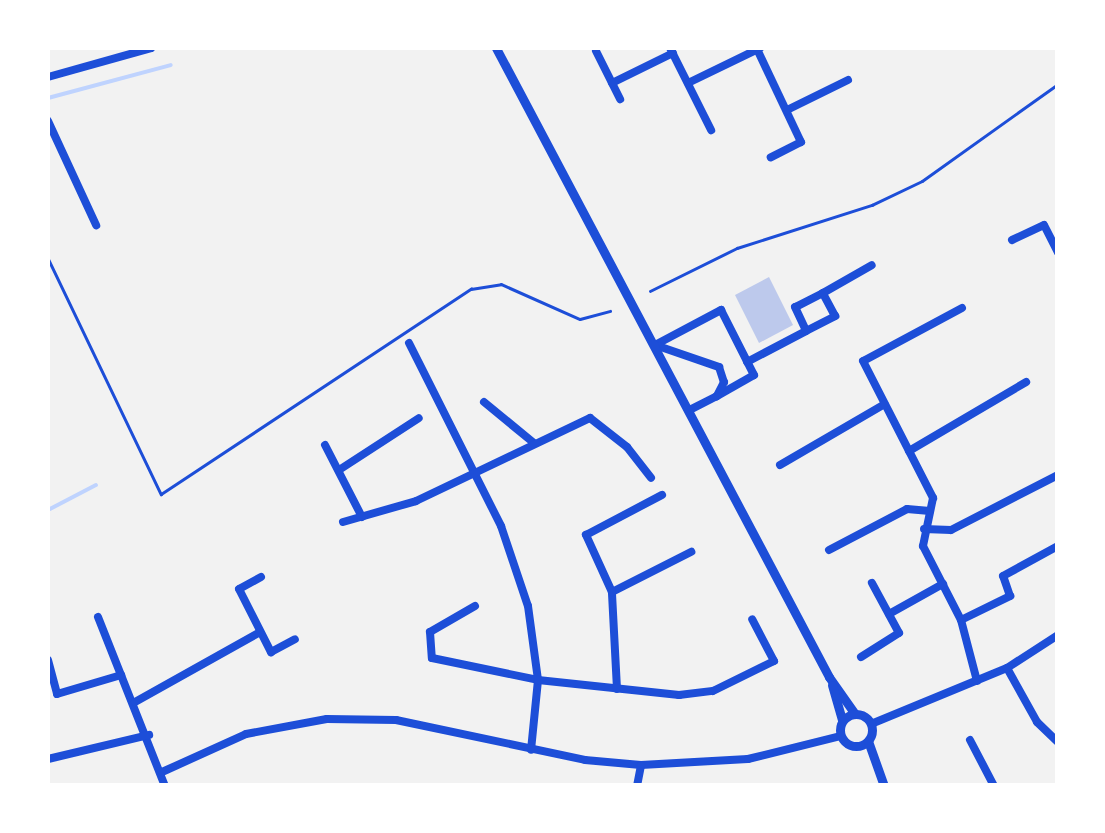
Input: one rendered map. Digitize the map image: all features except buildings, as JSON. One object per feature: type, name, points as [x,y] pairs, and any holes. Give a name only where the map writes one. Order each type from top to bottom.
[{"type":"street","points":[[48,77],[151,48]]},
{"type":"street","points":[[496,48],[512,70],[829,677],[855,714],[870,724]]},
{"type":"street","points":[[505,48],[512,70]]},
{"type":"street","points":[[688,83],[758,48],[801,142],[770,157]]},
{"type":"street","points":[[596,50],[620,99]]},
{"type":"street","points":[[612,83],[672,50],[711,130]]},
{"type":"street","points":[[787,110],[848,80]]},
{"type":"street","points":[[48,121],[96,225]]},
{"type":"street","points":[[1012,240],[1044,225],[1058,253]]},
{"type":"street","points":[[806,330],[794,307],[872,266]]},
{"type":"street","points":[[747,362],[835,316],[822,293]]},
{"type":"street","points":[[962,308],[863,361],[933,498],[924,529],[924,546],[961,620],[976,681]]},
{"type":"street","points":[[655,345],[721,310],[754,375],[690,410]]},
{"type":"street","points":[[409,343],[516,567],[535,638],[538,680],[532,750]]},
{"type":"street","points":[[655,345],[719,367],[724,382],[717,396]]},
{"type":"street","points":[[909,451],[1026,382]]},
{"type":"street","points":[[484,402],[534,444]]},
{"type":"street","points":[[780,466],[885,404]]},
{"type":"street","points":[[339,470],[419,418]]},
{"type":"street","points":[[343,522],[416,501],[590,418],[627,447],[651,478]]},
{"type":"street","points":[[325,445],[362,517]]},
{"type":"street","points":[[924,529],[951,530],[1058,475]]},
{"type":"street","points":[[617,688],[612,592],[586,535],[662,494]]},
{"type":"street","points":[[829,550],[907,508],[930,511]]},
{"type":"street","points":[[961,620],[1010,596],[1003,576],[1058,546]]},
{"type":"street","points":[[612,592],[692,552]]},
{"type":"street","points":[[261,577],[239,588],[270,652],[295,639]]},
{"type":"street","points":[[861,657],[899,633],[872,583]]},
{"type":"street","points":[[888,614],[943,584]]},
{"type":"street","points":[[475,606],[430,632],[432,658],[538,680],[696,696],[774,660],[752,619]]},
{"type":"street","points":[[98,617],[149,735],[165,786]]},
{"type":"street","points":[[135,702],[260,632]]},
{"type":"street","points":[[870,724],[1006,668],[1058,635]]},
{"type":"street","points":[[48,660],[57,694],[121,676]]},
{"type":"street","points":[[1006,668],[1037,722],[1058,742]]},
{"type":"street","points":[[829,677],[842,721],[840,736]]},
{"type":"street","points":[[842,721],[855,714]]},
{"type":"street","points":[[162,772],[246,734],[327,719],[396,720],[532,750],[640,765],[748,758],[840,736],[856,746],[878,772]]},
{"type":"street","points":[[870,724],[868,740],[884,786]]},
{"type":"street","points":[[48,758],[149,735]]},
{"type":"street","points":[[856,746],[868,740]]},
{"type":"street","points":[[970,740],[994,786]]},
{"type":"street","points":[[637,786],[640,765]]},
{"type":"path","points":[[650,291],[737,248],[872,205],[922,181],[1058,84]]},
{"type":"path","points":[[48,258],[161,494],[471,289],[502,284],[580,319],[610,311]]},
{"type":"waterway","points":[[48,98],[171,65]]},
{"type":"waterway","points":[[48,510],[96,485]]}]
